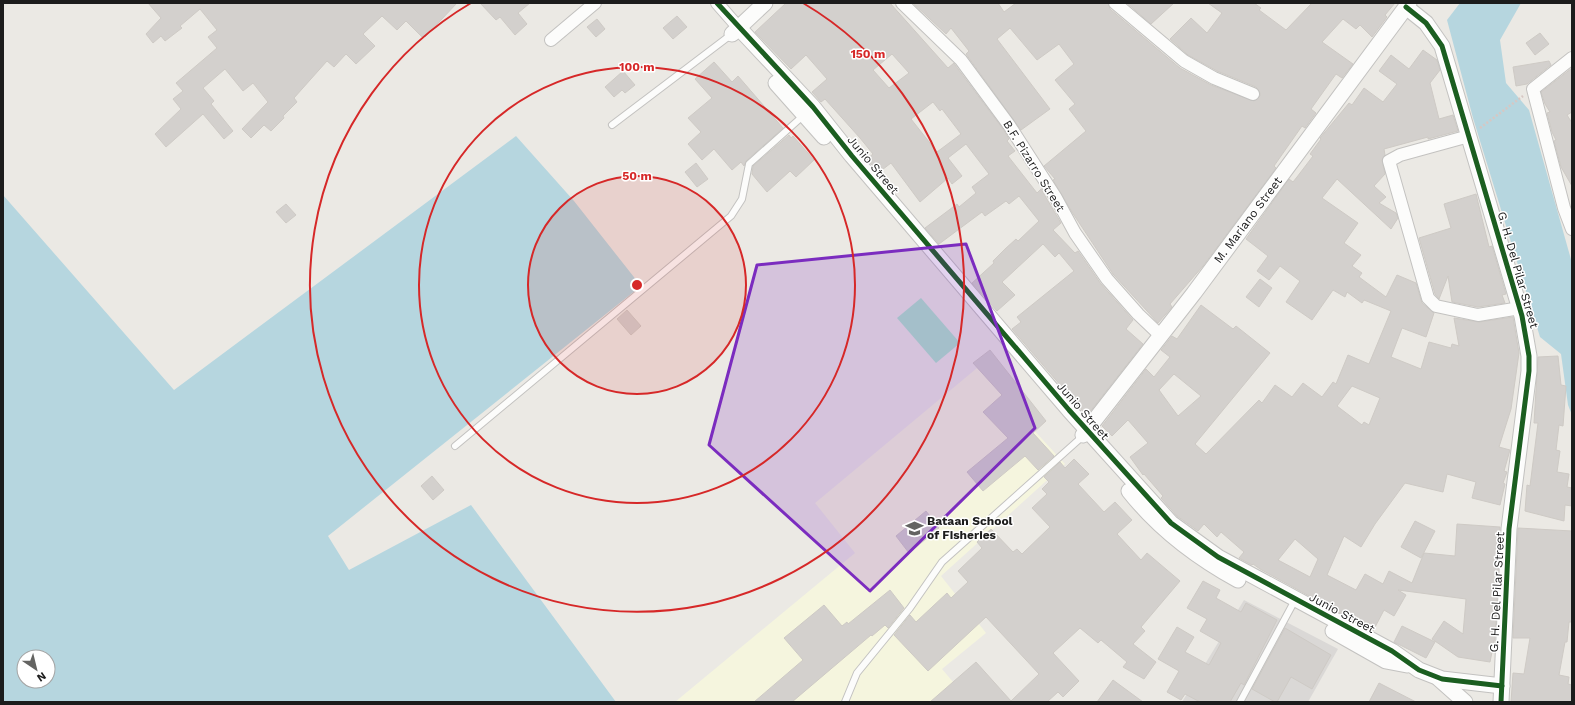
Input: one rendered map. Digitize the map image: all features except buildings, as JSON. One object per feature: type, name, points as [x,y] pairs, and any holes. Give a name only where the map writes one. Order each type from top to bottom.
[{"type":"street","points":[[551,40],[595,3]]},
{"type":"street","points":[[717,3],[735,31],[765,3]]},
{"type":"street","name":"B.F. Pizarro Street","points":[[902,3],[949,47],[970,72],[1009,125],[1056,198],[1075,233],[1106,279],[1129,305],[1160,335]]},
{"type":"street","points":[[1115,3],[1184,61],[1214,78],[1253,94]]},
{"type":"street","name":"M. Mariano Street","points":[[1086,433],[1199,286],[1407,5]]},
{"type":"street","name":"G. H. Del Pilar Street","points":[[1407,5],[1426,23],[1442,46],[1472,134],[1527,338],[1529,371],[1509,529],[1501,702]]},
{"type":"street","name":"Junio Street","points":[[735,31],[857,162],[1086,433],[1183,533],[1218,557],[1293,603],[1392,651],[1410,665],[1446,680],[1502,686]]},
{"type":"street","points":[[1572,58],[1533,88],[1564,208],[1572,229]]},
{"type":"street","points":[[1472,134],[1400,155],[1389,161],[1389,167],[1428,298],[1436,306],[1478,315],[1520,308]]},
{"type":"street","points":[[1436,677],[1465,702]]},
{"type":"lane","points":[[612,125],[735,31]]},
{"type":"lane","points":[[455,446],[731,216],[742,199],[749,164],[808,111]]},
{"type":"lane","points":[[845,702],[857,673],[910,608],[942,562],[1086,433]]},
{"type":"lane","points":[[1240,702],[1293,603]]},
{"type":"path","points":[[1472,134],[1520,98]]},
{"type":"highlighted area","points":[[966,244],[1035,428],[870,591],[709,445],[757,265]]},
{"type":"shaded area","name":"Bataan School of Fisheries","points":[[977,368],[1065,464],[941,576],[986,633],[942,669],[970,702],[675,702],[855,553],[815,503]]},
{"type":"shaded area","points":[[1244,600],[1338,649],[1308,702],[1182,702]]},
{"type":"green space","points":[[921,298],[960,343],[936,363],[897,318]]},
{"type":"water","points":[[1460,3],[1521,3],[1500,40],[1506,83],[1529,110],[1572,263],[1572,415],[1568,405],[1561,354],[1540,337],[1473,118],[1447,20]]},
{"type":"water","points":[[516,136],[574,201],[641,286],[328,536],[349,570],[471,505],[616,702],[3,702],[3,195],[174,390]]},
{"type":"cycle path","points":[[717,3],[813,107],[852,156],[1069,410],[1171,523],[1218,557],[1392,651],[1419,670],[1442,679],[1502,686]]},
{"type":"cycle path","points":[[1406,7],[1426,23],[1442,46],[1522,316],[1529,356],[1529,371],[1509,529],[1501,702]]},
{"type":"place","name":"Bataan School of Fisheries","points":[[914,528]]}]
